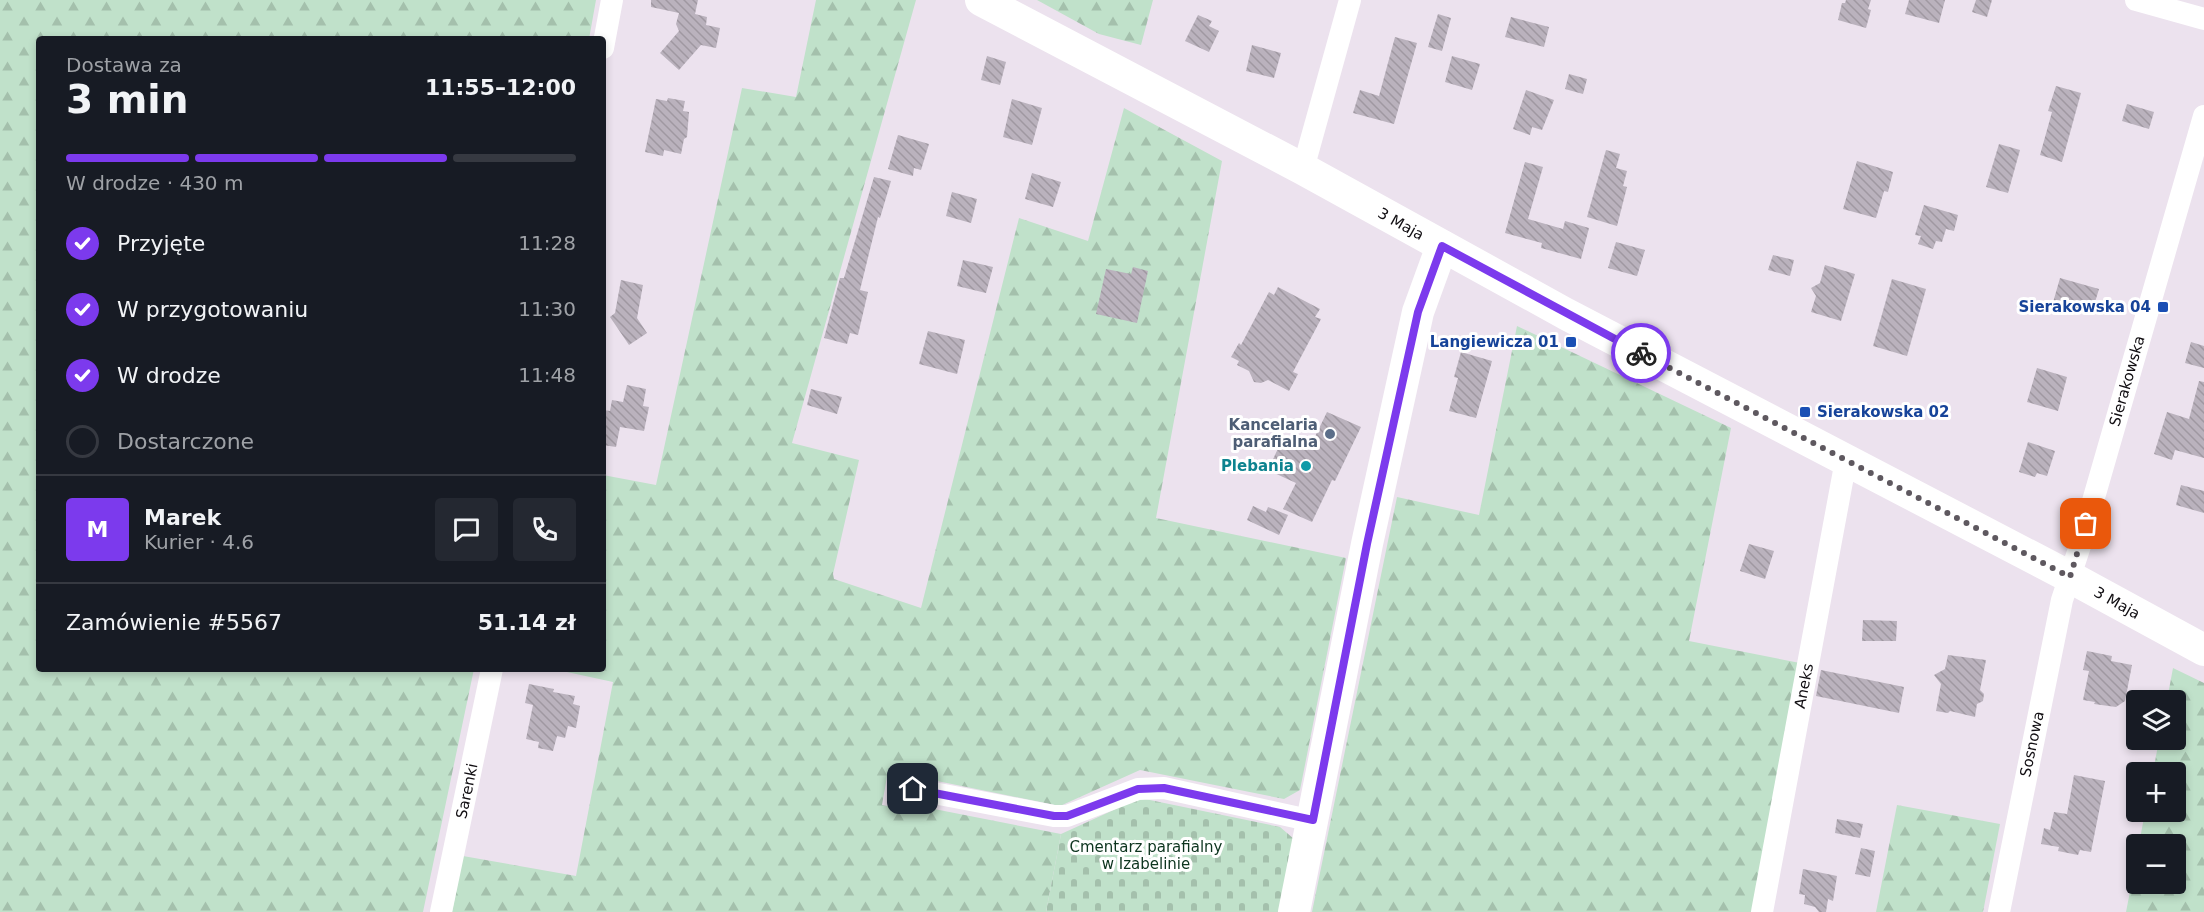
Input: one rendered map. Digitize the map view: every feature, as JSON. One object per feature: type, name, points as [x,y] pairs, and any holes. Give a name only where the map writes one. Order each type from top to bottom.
[{"type":"street","points":[[605,36],[612,0]]},
{"type":"street","name":"3 Maja","points":[[981,0],[1303,169],[1607,335],[2070,577],[2204,650]]},
{"type":"street","points":[[1303,169],[1350,0]]},
{"type":"street","points":[[2136,0],[2204,19]]},
{"type":"street","name":"Sierakowska","points":[[2070,577],[2204,116]]},
{"type":"street","points":[[1294,912],[1367,544],[1415,324],[1442,246]]},
{"type":"street","name":"Aneks","points":[[1762,912],[1846,460]]},
{"type":"street","name":"Sosnowa","points":[[1999,912],[2062,600],[2070,577]]},
{"type":"street","name":"Sarenki","points":[[441,912],[491,672]]},
{"type":"street","points":[[913,789],[1054,816],[1067,816],[1138,789],[1164,788],[1313,820]]},
{"type":"green space","points":[[0,0],[596,0],[590,36],[36,36],[36,672],[473,672],[423,912],[0,912]]},
{"type":"green space","points":[[816,0],[916,0],[792,443],[859,460],[833,574],[834,579],[921,608],[1019,218],[1088,241],[1124,108],[1222,161],[1156,518],[1346,558],[1300,790],[1284,799],[1140,770],[1060,806],[888,771],[882,805],[916,812],[924,807],[1061,834],[1046,912],[452,912],[463,856],[576,876],[613,682],[567,672],[606,672],[606,476],[656,485],[742,88],[796,97]]},
{"type":"green space","points":[[1037,0],[1153,0],[1141,45],[1099,34]]},
{"type":"green space","points":[[1517,326],[1731,428],[1689,641],[1800,663],[1753,912],[1312,912],[1397,497],[1479,515]]},
{"type":"green space","points":[[2173,668],[2204,683],[2204,912],[2126,912],[2130,894],[2186,894],[2186,834],[2141,834],[2143,822],[2186,822],[2186,762],[2155,762],[2157,750],[2186,750],[2186,690],[2169,690]]},
{"type":"green space","name":"Cmentarz parafialny w Izabelinie","points":[[1140,798],[1280,827],[1294,839],[1279,912],[1046,912],[1061,834]]},
{"type":"green space","points":[[1897,805],[2000,824],[1983,912],[1876,912]]},
{"type":"building","points":[[651,0],[698,0],[695,14],[707,17],[706,25],[720,28],[716,48],[701,45],[679,70],[660,53],[679,31],[676,24],[679,13],[651,7]]},
{"type":"building","points":[[1846,0],[1871,0],[1866,28],[1838,20],[1842,3]]},
{"type":"building","points":[[1909,0],[1945,0],[1939,23],[1905,14]]},
{"type":"building","points":[[1976,0],[1992,0],[1987,17],[1972,12]]},
{"type":"building","points":[[1438,14],[1451,18],[1442,51],[1428,47]]},
{"type":"building","points":[[1198,15],[1212,21],[1209,26],[1219,31],[1209,52],[1185,41]]},
{"type":"building","points":[[1511,17],[1549,27],[1544,47],[1505,37]]},
{"type":"building","points":[[1395,37],[1417,43],[1394,124],[1353,113],[1360,90],[1379,96]]},
{"type":"building","points":[[1252,45],[1281,53],[1274,78],[1246,71]]},
{"type":"building","points":[[987,56],[1006,62],[1000,85],[981,80]]},
{"type":"building","points":[[1452,56],[1480,64],[1472,90],[1445,82]]},
{"type":"building","points":[[1569,74],[1587,79],[1583,94],[1565,89]]},
{"type":"building","points":[[2056,86],[2081,93],[2062,162],[2040,155],[2052,112],[2048,111]]},
{"type":"building","points":[[1526,90],[1554,100],[1542,130],[1532,127],[1530,135],[1513,129]]},
{"type":"building","points":[[668,98],[685,101],[683,111],[689,112],[687,137],[684,139],[681,154],[664,150],[663,156],[645,152],[656,99],[667,101]]},
{"type":"building","points":[[1012,99],[1042,108],[1032,145],[1003,137]]},
{"type":"building","points":[[2127,104],[2154,112],[2149,129],[2122,121]]},
{"type":"building","points":[[898,135],[929,144],[921,170],[914,168],[913,176],[888,169]]},
{"type":"building","points":[[1999,144],[2020,150],[2008,193],[1986,187]]},
{"type":"building","points":[[1606,150],[1620,154],[1616,168],[1627,171],[1623,186],[1627,187],[1617,226],[1587,217]]},
{"type":"building","points":[[1857,161],[1893,172],[1888,192],[1884,191],[1876,218],[1843,209]]},
{"type":"building","points":[[1525,162],[1543,167],[1528,219],[1563,229],[1565,221],[1589,228],[1581,259],[1541,248],[1542,243],[1505,233]]},
{"type":"building","points":[[1032,173],[1061,182],[1053,207],[1025,199]]},
{"type":"building","points":[[874,177],[891,181],[880,218],[878,217],[860,290],[868,292],[858,335],[850,333],[847,344],[824,338],[840,278],[844,278]]},
{"type":"building","points":[[952,192],[977,199],[971,223],[946,216]]},
{"type":"building","points":[[1924,205],[1958,215],[1954,231],[1946,229],[1942,242],[1936,241],[1933,249],[1918,244],[1921,236],[1915,235]]},
{"type":"building","points":[[1616,242],[1645,250],[1637,276],[1608,268]]},
{"type":"building","points":[[1773,255],[1794,260],[1790,276],[1768,270]]},
{"type":"building","points":[[963,260],[993,267],[986,293],[957,286]]},
{"type":"building","points":[[1825,265],[1855,274],[1841,321],[1811,312],[1816,296],[1811,288],[1820,283]]},
{"type":"building","points":[[1133,267],[1148,271],[1137,323],[1096,314],[1106,269],[1131,274]]},
{"type":"building","points":[[2060,278],[2099,289],[2092,312],[2080,308],[2079,313],[2052,306]]},
{"type":"building","points":[[1892,279],[1926,289],[1907,356],[1873,346]]},
{"type":"building","points":[[621,280],[643,285],[637,318],[647,333],[629,345],[610,317],[615,313]]},
{"type":"building","points":[[1278,287],[1320,309],[1315,317],[1321,319],[1293,372],[1298,374],[1289,391],[1268,380],[1261,383],[1254,382],[1249,371],[1237,365],[1239,361],[1231,357],[1239,343],[1241,345],[1269,292],[1274,295]]},
{"type":"building","points":[[928,331],[965,340],[957,374],[919,364]]},
{"type":"building","points":[[2191,342],[2204,346],[2204,368],[2185,363]]},
{"type":"building","points":[[1461,352],[1492,361],[1476,418],[1449,411],[1458,378],[1454,377]]},
{"type":"building","points":[[2037,368],[2067,377],[2058,411],[2027,402]]},
{"type":"building","points":[[2199,381],[2204,382],[2204,458],[2175,450],[2172,460],[2154,454],[2167,412],[2189,419]]},
{"type":"building","points":[[627,385],[646,389],[643,406],[649,407],[644,431],[620,427],[616,447],[606,445],[606,410],[610,411],[612,400],[623,402]]},
{"type":"building","points":[[811,389],[842,397],[837,414],[807,405]]},
{"type":"building","name":"Plebania","points":[[1327,412],[1361,427],[1312,522],[1283,509],[1296,483],[1268,470],[1281,442],[1292,446],[1295,440],[1310,447]]},
{"type":"building","points":[[2028,442],[2055,451],[2047,476],[2037,473],[2035,477],[2019,472]]},
{"type":"building","points":[[2181,485],[2204,491],[2204,513],[2176,505]]},
{"type":"building","points":[[1253,506],[1266,512],[1268,507],[1288,515],[1279,535],[1247,520]]},
{"type":"building","points":[[1749,544],[1774,551],[1765,579],[1740,571]]},
{"type":"building","points":[[1863,620],[1897,621],[1896,641],[1862,641]]},
{"type":"building","points":[[2087,651],[2112,656],[2111,661],[2132,665],[2125,701],[2116,707],[2083,700],[2089,671],[2083,670]]},
{"type":"building","points":[[1948,655],[1986,660],[1980,690],[1984,694],[1983,701],[1977,704],[1975,717],[1950,711],[1948,713],[1936,711],[1941,684],[1934,675],[1945,669]]},
{"type":"building","points":[[1821,670],[1904,687],[1899,713],[1816,696]]},
{"type":"building","points":[[529,684],[575,696],[573,704],[580,706],[576,728],[568,726],[565,738],[557,736],[553,751],[538,748],[539,742],[526,739],[533,705],[525,703]]},
{"type":"building","points":[[2074,775],[2105,781],[2091,852],[2080,850],[2078,855],[2058,851],[2059,847],[2041,844],[2044,828],[2050,830],[2054,812],[2067,814]]},
{"type":"building","points":[[1837,819],[1863,824],[1860,838],[1835,833]]},
{"type":"building","points":[[1861,848],[1875,851],[1870,877],[1855,874]]},
{"type":"building","points":[[1803,869],[1837,876],[1833,901],[1828,899],[1826,912],[1819,912],[1815,907],[1804,904],[1805,895],[1799,894]]},
{"type":"way so far","points":[[1641,353],[2070,577],[2086,524]]},
{"type":"place","name":"Sierakowska 04","points":[[2163,307]]},
{"type":"place","name":"Langiewicza 01","points":[[1571,342]]},
{"type":"place","name":"Sierakowska 02","points":[[1805,412]]},
{"type":"place","name":"Kancelaria parafialna","points":[[1330,434]]},
{"type":"place","name":"Plebania","points":[[1306,466]]},
{"type":"route","points":[[913,789],[1037,814],[1067,816],[1138,789],[1164,788],[1313,820],[1367,544],[1418,312],[1442,246],[1641,353]]}]
